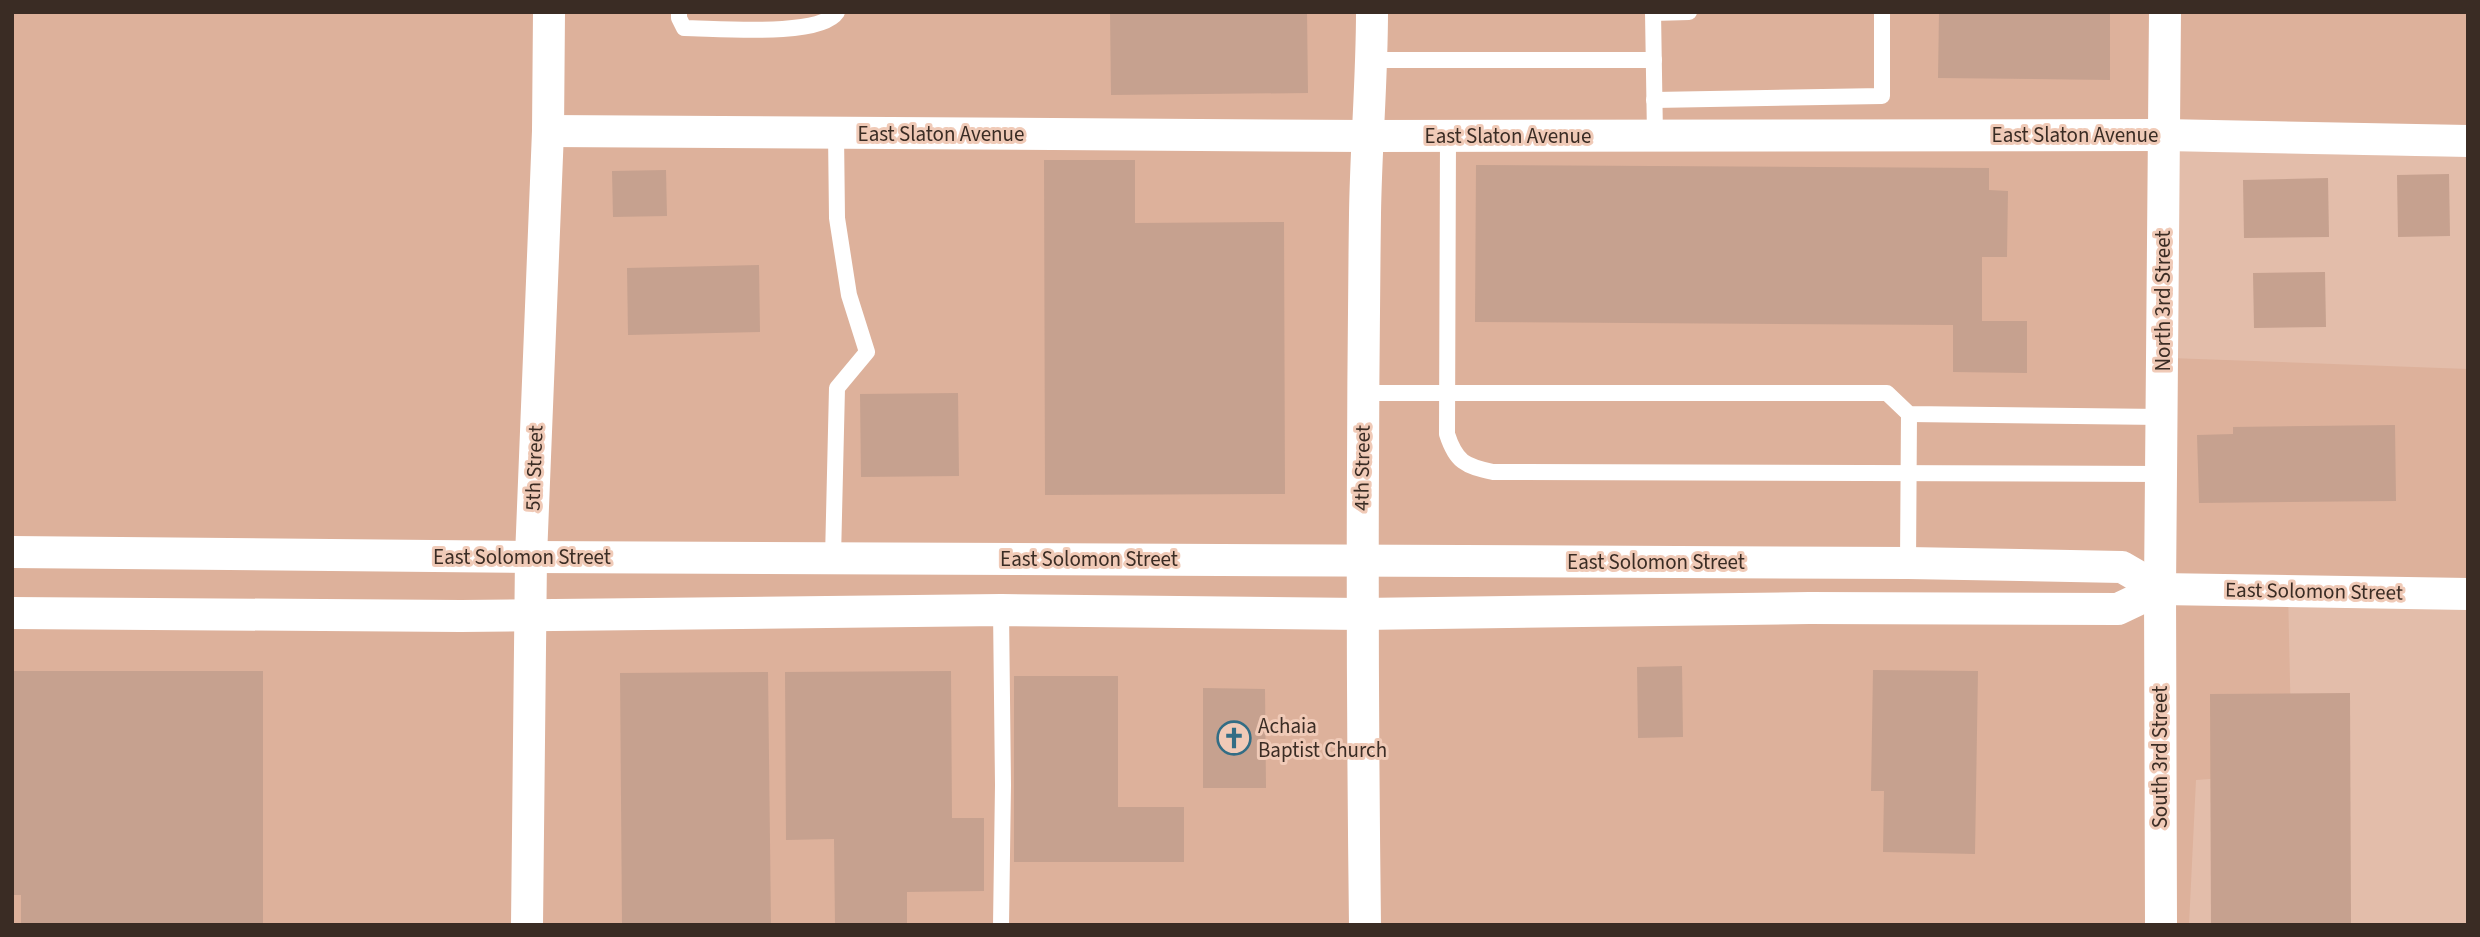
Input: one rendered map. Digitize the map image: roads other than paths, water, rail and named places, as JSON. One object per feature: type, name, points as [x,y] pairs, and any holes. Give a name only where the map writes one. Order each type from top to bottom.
[{"type":"street","name":"5th Street","points":[[527,925],[531,557],[548,131],[549,12]]},
{"type":"street","name":"4th Street","points":[[1365,925],[1361,614],[1366,136],[1372,60],[1372,12]]},
{"type":"street","name":"North 3rd Street","points":[[2160,589],[2165,12]]},
{"type":"street","name":"East Slaton Avenue","points":[[548,131],[1366,136],[2164,135],[2468,141]]},
{"type":"street","name":"East Solomon Street","points":[[12,552],[1908,563],[2122,567],[2160,589]]},
{"type":"street","name":"East Solomon Street","points":[[12,613],[530,615],[1001,610],[1361,614],[1809,608],[2118,609],[2160,589],[2468,594]]},
{"type":"street","name":"South 3rd Street","points":[[2160,589],[2161,925]]},
{"type":"lane","points":[[679,12],[684,28],[783,29],[813,27],[833,19],[837,12]]},
{"type":"lane","points":[[1655,136],[1653,12],[1689,12]]},
{"type":"lane","points":[[1654,100],[1882,96],[1882,12]]},
{"type":"lane","points":[[1372,60],[1654,60]]},
{"type":"lane","points":[[834,558],[837,387],[867,352],[849,296],[837,218],[836,133]]},
{"type":"lane","points":[[1448,135],[1447,434],[1458,458],[1471,467],[1493,472],[2163,474]]},
{"type":"lane","points":[[1363,393],[1887,393],[1909,414],[2162,417]]},
{"type":"lane","points":[[1908,563],[1909,414]]},
{"type":"lane","points":[[1001,610],[1001,925]]},
{"type":"place","name":"Achaia Baptist Church","points":[[1234,738]]}]
